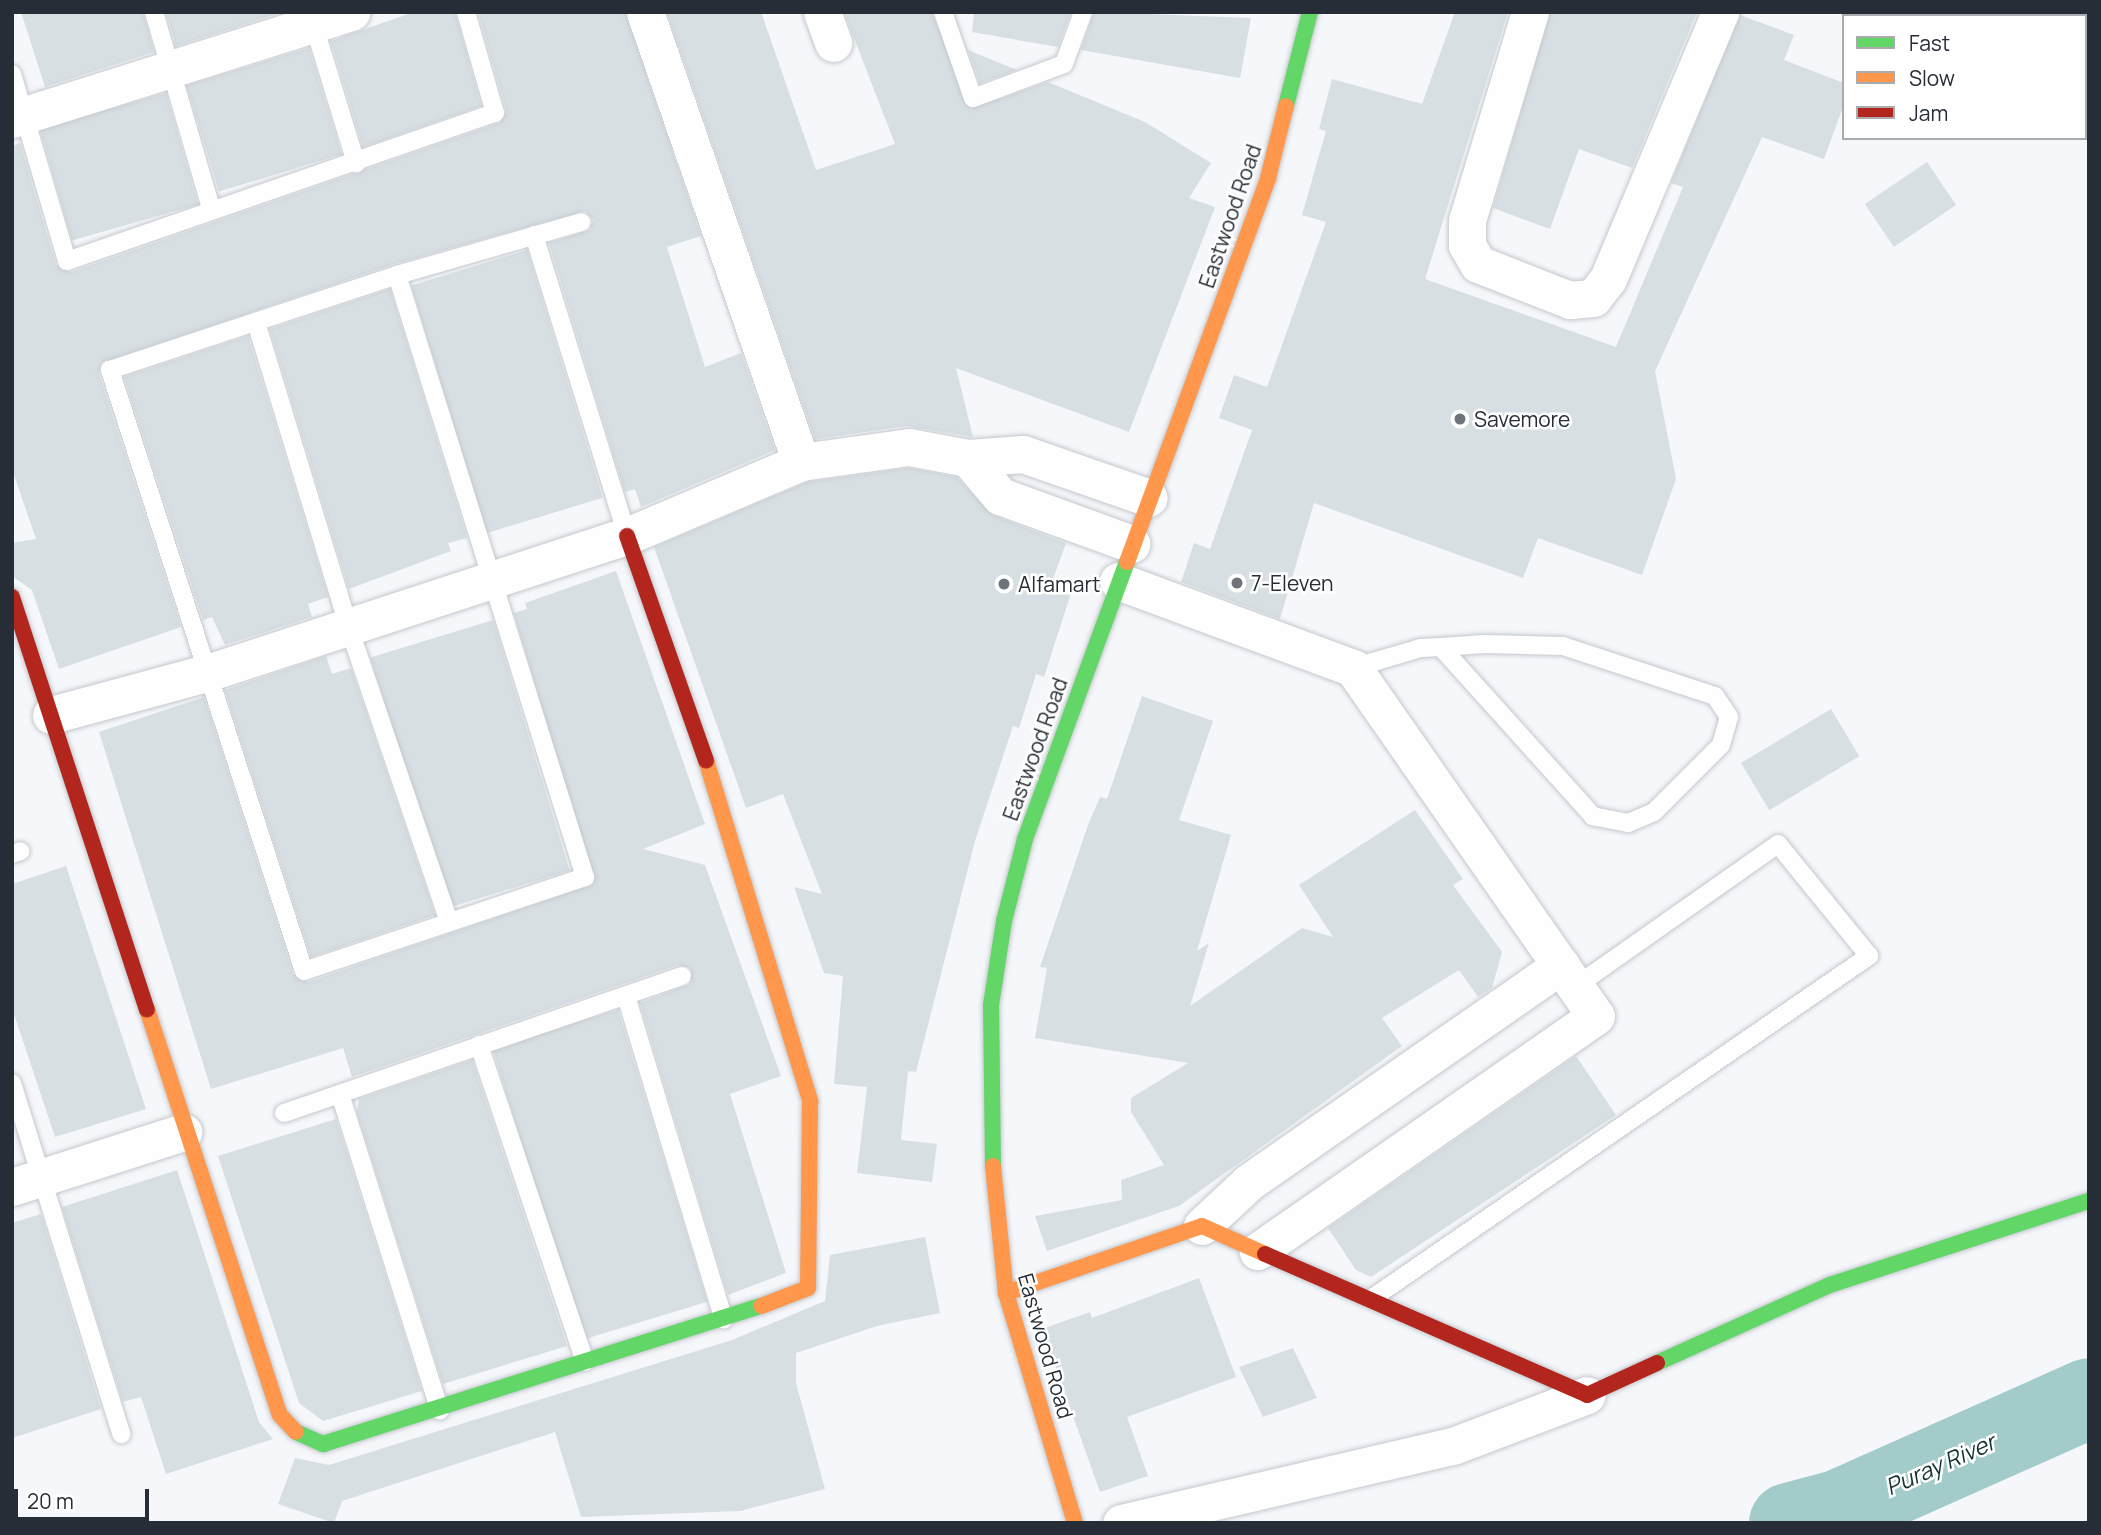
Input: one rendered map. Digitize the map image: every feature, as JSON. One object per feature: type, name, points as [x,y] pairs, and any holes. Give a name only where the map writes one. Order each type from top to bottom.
[{"type":"street","points":[[19,117],[176,70],[312,19],[352,12]]},
{"type":"street","points":[[645,12],[801,462]]},
{"type":"street","name":"Eastwood Road","points":[[1075,1523],[1006,1293],[989,1114],[991,1005],[1004,921],[1025,839],[1268,178],[1310,12]]},
{"type":"street","points":[[1530,12],[1467,221],[1467,245],[1478,264],[1570,300],[1593,299],[1608,279],[1720,12]]},
{"type":"street","points":[[51,715],[207,673],[627,536],[801,462],[909,447],[968,458],[1023,454],[1149,498]]},
{"type":"street","points":[[968,458],[1000,496],[1132,544]]},
{"type":"street","points":[[12,597],[183,1132],[280,1415],[302,1438],[323,1444],[440,1411],[585,1362],[724,1320],[808,1288],[810,1101],[730,828],[627,536]]},
{"type":"street","points":[[1118,581],[1353,668],[1596,1016],[1258,1251]]},
{"type":"street","points":[[1006,1293],[1202,1226],[1249,1182],[1569,975]]},
{"type":"street","points":[[27,1183],[183,1132]]},
{"type":"street","points":[[1121,1523],[1453,1446],[1587,1395],[1830,1285],[2089,1201]]},
{"type":"street","points":[[1202,1226],[1587,1395]]},
{"type":"lane","points":[[154,12],[176,70],[211,208]]},
{"type":"lane","points":[[12,74],[19,117],[67,261],[211,208],[356,163],[495,113],[466,12]]},
{"type":"lane","points":[[943,12],[973,98],[1064,64],[1083,12]]},
{"type":"lane","points":[[312,19],[356,163]]},
{"type":"lane","points":[[397,275],[489,580],[585,877],[449,920],[304,971],[110,370],[397,275],[582,222]]},
{"type":"lane","points":[[534,235],[627,536]]},
{"type":"lane","points":[[257,322],[348,625],[449,920]]},
{"type":"lane","points":[[1353,668],[1441,647],[1563,646],[1716,696],[1729,717],[1721,745],[1654,812],[1628,823],[1592,816],[1441,647]]},
{"type":"lane","points":[[1368,1301],[1869,956],[1778,844],[1569,975]]},
{"type":"lane","points":[[285,1113],[681,975]]},
{"type":"lane","points":[[626,996],[724,1320]]},
{"type":"lane","points":[[479,1045],[585,1362]]},
{"type":"lane","points":[[12,1083],[27,1183],[121,1434]]},
{"type":"lane","points":[[340,1094],[440,1411]]},
{"type":"building","points":[[21,12],[143,12],[154,52],[45,87]]},
{"type":"building","points":[[166,12],[277,12],[277,14],[176,46]]},
{"type":"building","points":[[414,12],[455,12],[481,106],[363,147],[331,41]]},
{"type":"building","points":[[478,12],[625,12],[701,236],[667,247],[705,367],[741,353],[775,450],[641,507],[635,489],[625,492],[549,243],[590,230],[593,220],[585,211],[394,264],[101,363],[99,374],[181,627],[59,669],[32,590],[12,576],[12,543],[36,539],[12,469],[12,146],[20,143],[56,265],[71,272],[499,123],[506,110]]},
{"type":"building","points":[[667,12],[761,12],[816,170],[895,144],[844,12],[932,12],[970,109],[1048,82],[1145,122],[1211,163],[1189,198],[1215,207],[1129,432],[956,368],[973,437],[907,426],[815,439]]},
{"type":"building","points":[[974,12],[1071,12],[1058,47],[972,32]]},
{"type":"building","points":[[1094,12],[1251,18],[1240,78],[1081,50]]},
{"type":"building","name":"Savemore","points":[[1455,12],[1508,12],[1425,279],[1616,347],[1683,187],[1671,183],[1740,15],[1794,35],[1784,60],[1842,82],[1842,110],[1824,159],[1762,137],[1655,371],[1676,479],[1642,575],[1538,538],[1523,578],[1314,503],[1280,619],[1181,582],[1194,543],[1210,549],[1252,430],[1219,418],[1234,375],[1267,387],[1326,222],[1302,215],[1326,131],[1319,129],[1332,79],[1422,104]]},
{"type":"building","points":[[1550,12],[1697,12],[1632,168],[1579,149],[1550,229],[1493,208]]},
{"type":"building","points":[[309,48],[341,154],[219,192],[187,85]]},
{"type":"building","points":[[968,50],[1017,70],[980,83]]},
{"type":"building","points":[[166,93],[198,205],[72,241],[40,129]]},
{"type":"building","points":[[1927,162],[1956,205],[1894,247],[1865,204]]},
{"type":"building","points":[[527,250],[603,498],[487,533],[411,285]]},
{"type":"building","points":[[390,289],[467,538],[448,543],[451,551],[349,589],[270,329]]},
{"type":"building","points":[[248,336],[328,597],[308,604],[312,617],[225,645],[212,617],[203,620],[124,377]]},
{"type":"building","points":[[909,468],[957,477],[992,515],[1066,543],[1052,582],[1072,590],[1044,677],[1036,674],[1019,728],[1013,726],[975,841],[916,1072],[908,1071],[901,1140],[937,1144],[932,1182],[857,1173],[867,1087],[834,1084],[843,976],[824,973],[794,887],[822,894],[783,794],[746,808],[654,547],[807,482]]},
{"type":"building","points":[[616,571],[705,824],[643,849],[705,865],[781,1076],[730,1094],[786,1273],[728,1295],[640,1003],[690,984],[690,968],[678,965],[352,1077],[343,1048],[211,1089],[99,732],[204,697],[293,974],[308,982],[594,884],[514,613],[527,609],[525,603]]},
{"type":"building","points":[[493,620],[570,871],[447,908],[371,657]]},
{"type":"building","points":[[326,656],[332,674],[351,668],[435,915],[311,957],[225,690]]},
{"type":"building","points":[[1142,696],[1213,721],[1179,820],[1231,835],[1197,951],[1209,943],[1190,1006],[1302,928],[1333,937],[1299,885],[1415,810],[1463,879],[1453,885],[1502,952],[1492,988],[1478,997],[1459,970],[1382,1018],[1402,1046],[1179,1206],[1047,1251],[1035,1216],[1122,1200],[1121,1180],[1164,1165],[1131,1112],[1131,1098],[1188,1063],[1035,1038],[1047,968],[1040,967],[1088,825],[1100,797],[1107,799]]},
{"type":"building","points":[[1831,709],[1859,756],[1769,810],[1741,763]]},
{"type":"building","points":[[66,866],[146,1109],[55,1137],[12,1008],[12,884]]},
{"type":"building","points":[[618,1010],[707,1302],[582,1340],[493,1048]]},
{"type":"building","points":[[1576,1056],[1616,1115],[1371,1277],[1356,1270],[1328,1228]]},
{"type":"building","points":[[472,1060],[567,1346],[443,1384],[357,1112],[359,1099]]},
{"type":"building","points":[[336,1119],[422,1391],[323,1421],[299,1403],[218,1156]]},
{"type":"building","points":[[177,1170],[259,1422],[273,1439],[166,1474],[141,1397],[123,1402],[62,1207]]},
{"type":"building","points":[[41,1214],[101,1409],[12,1438],[12,1223]]},
{"type":"building","points":[[925,1237],[940,1313],[877,1326],[796,1353],[796,1383],[825,1489],[740,1511],[581,1517],[555,1432],[342,1501],[334,1523],[278,1504],[295,1458],[329,1465],[732,1340],[825,1301],[830,1255]]},
{"type":"building","points":[[1199,1278],[1236,1377],[1127,1417],[1148,1476],[1100,1492],[1042,1329],[1090,1312],[1092,1318]]},
{"type":"building","points":[[1293,1348],[1317,1398],[1263,1417],[1239,1367]]},
{"type":"waterway","name":"Puray River","points":[[1789,1523],[1838,1510],[2089,1398]]},
{"type":"traffic: fast","points":[[1286,106],[1310,12]]},
{"type":"traffic: fast","points":[[993,1166],[991,1005],[1004,921],[1025,839],[1127,562]]},
{"type":"traffic: fast","points":[[1657,1363],[1830,1285],[2089,1201]]},
{"type":"traffic: fast","points":[[296,1432],[323,1444],[761,1306]]},
{"type":"traffic: slow","points":[[1127,562],[1268,178],[1286,106]]},
{"type":"traffic: slow","points":[[706,760],[810,1101],[808,1288],[761,1306]]},
{"type":"traffic: slow","points":[[147,1009],[280,1415],[296,1432]]},
{"type":"traffic: slow","points":[[993,1166],[1006,1293],[1075,1523]]},
{"type":"traffic: slow","points":[[1006,1293],[1202,1226],[1265,1254]]},
{"type":"traffic: jam","points":[[627,536],[706,760]]},
{"type":"traffic: jam","points":[[12,597],[147,1009]]},
{"type":"traffic: jam","points":[[1265,1254],[1587,1395],[1657,1363]]},
{"type":"place","name":"Savemore","points":[[1460,419]]},
{"type":"place","name":"7-Eleven","points":[[1237,583]]},
{"type":"place","name":"Alfamart","points":[[1004,584]]}]
